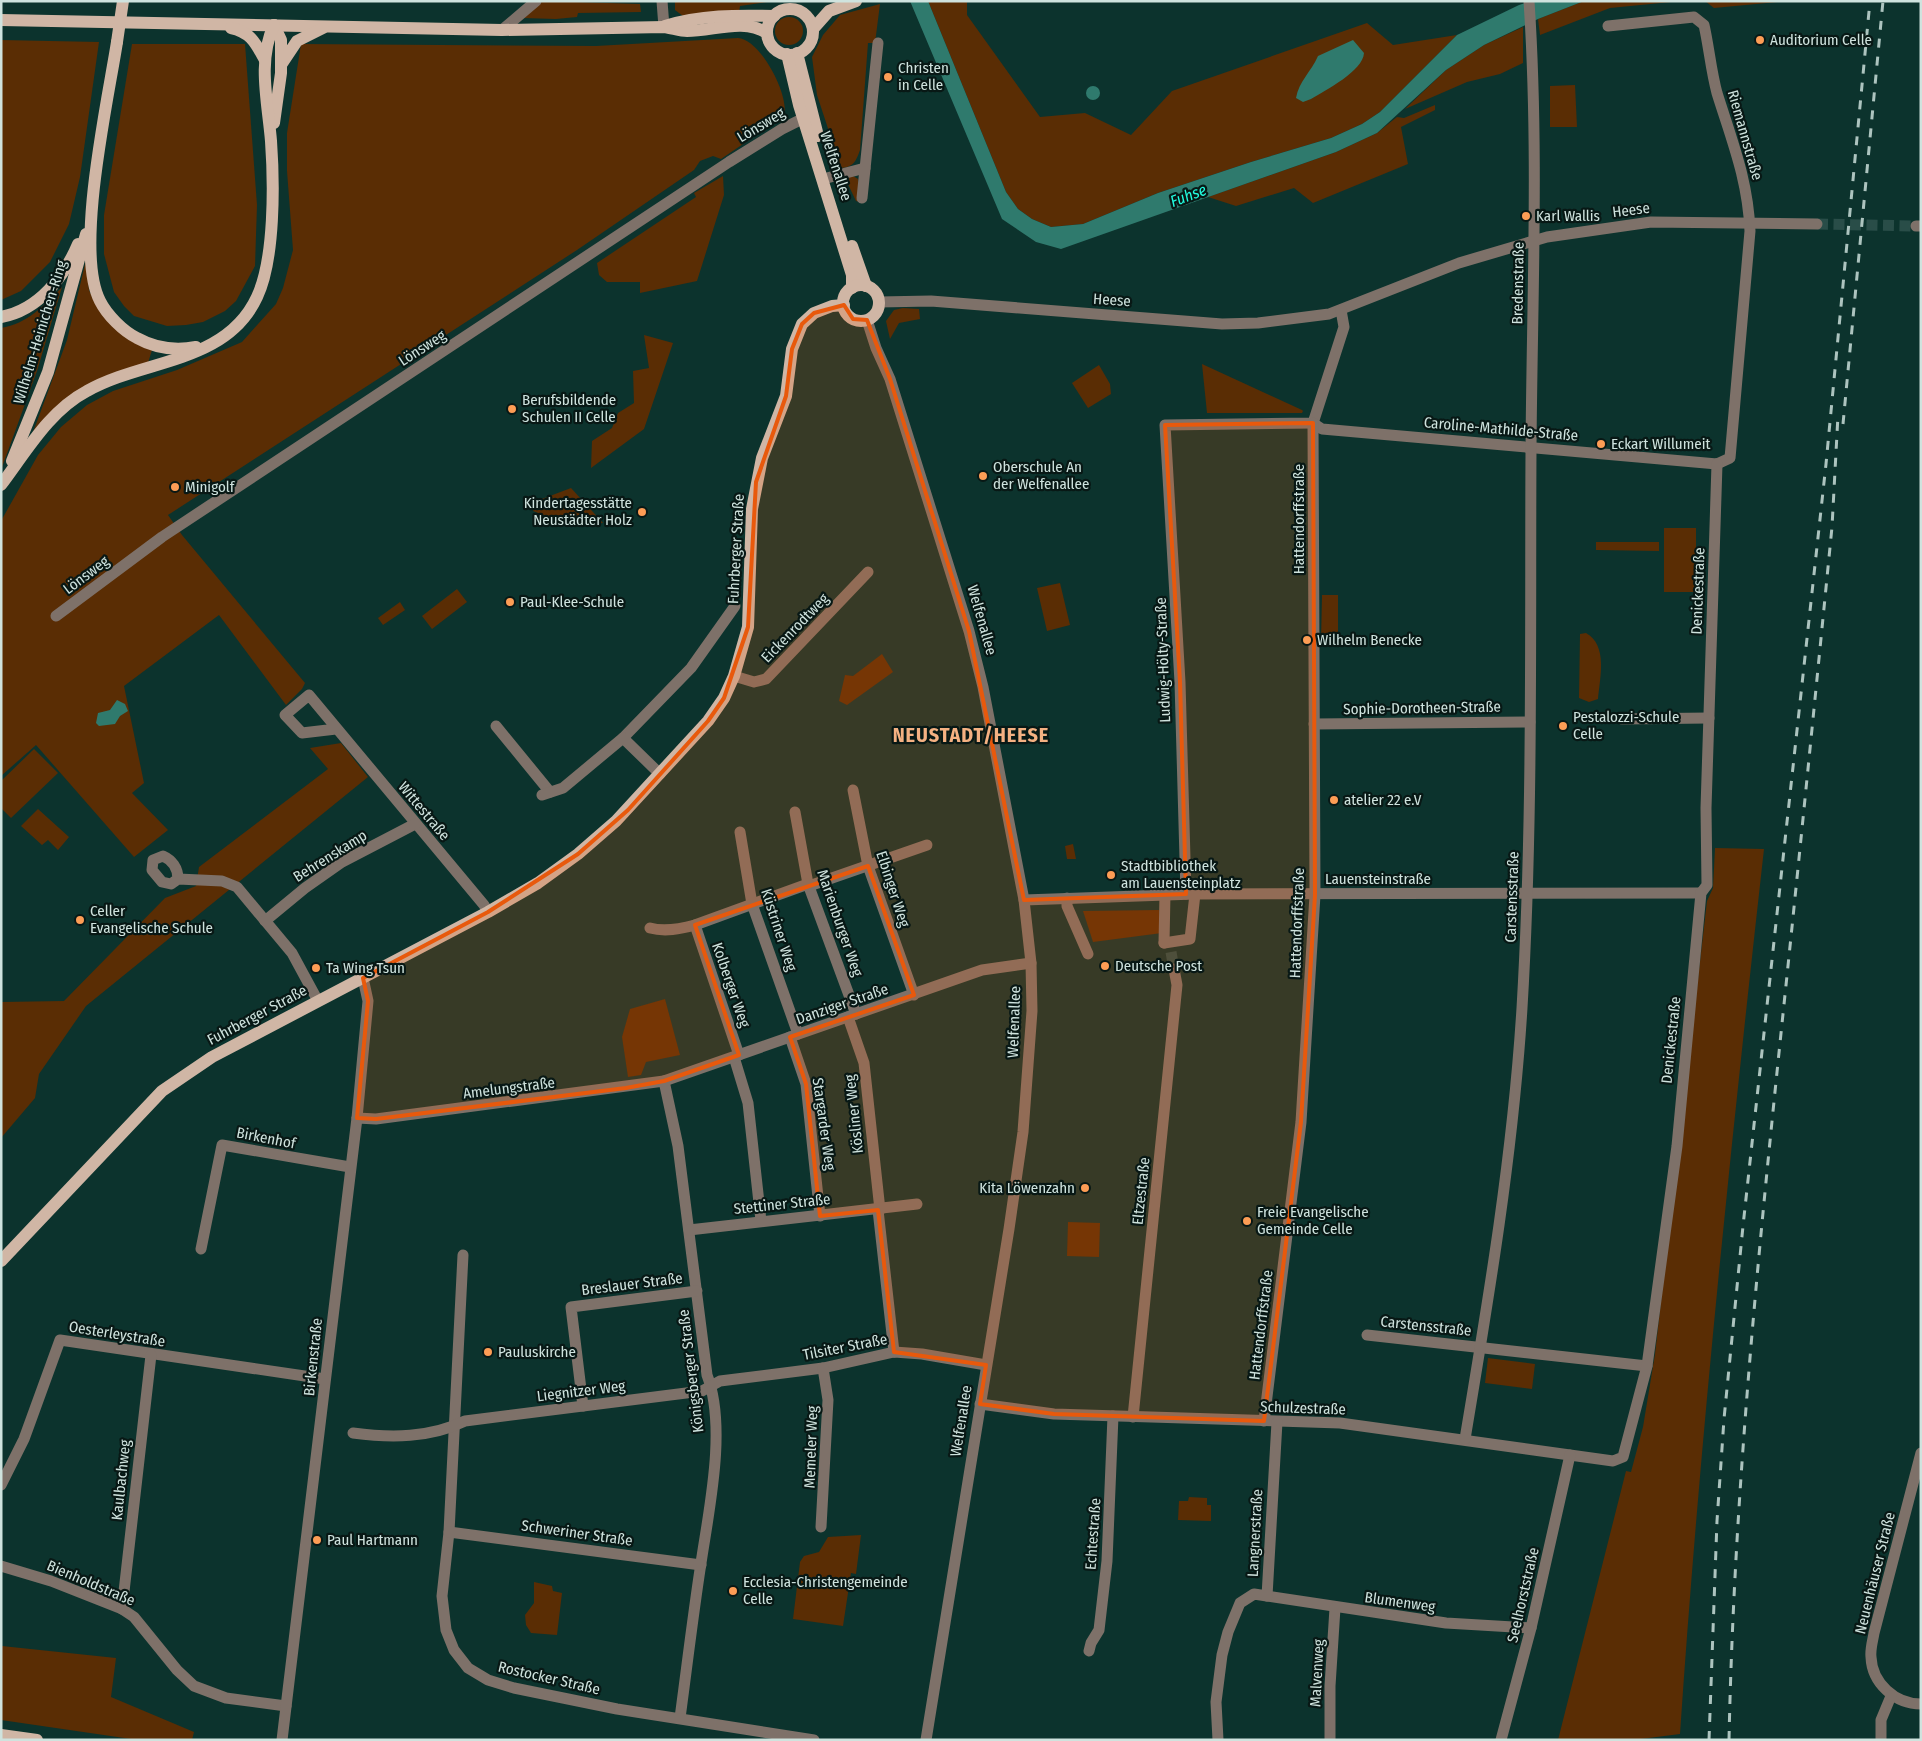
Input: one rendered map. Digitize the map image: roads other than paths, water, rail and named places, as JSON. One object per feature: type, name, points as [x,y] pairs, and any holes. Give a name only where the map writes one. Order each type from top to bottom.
[{"type":"main road","points":[[123,1],[91,214],[93,278],[100,301],[117,324],[132,336],[145,342],[172,349],[200,346],[226,335]]},
{"type":"main road","points":[[836,1],[804,14],[789,9],[774,16],[770,21],[767,33],[771,45],[781,53],[792,54],[809,44],[812,29],[829,11],[856,1]]},
{"type":"main road","points":[[664,27],[686,20],[746,14],[774,16]]},
{"type":"main road","points":[[804,14],[812,29]]},
{"type":"main road","points":[[1,20],[502,30],[664,27],[686,31],[747,25],[759,28],[767,33]]},
{"type":"main road","points":[[204,24],[244,32],[254,39],[265,60]]},
{"type":"main road","points":[[1,485],[54,415],[85,391],[109,380],[199,351],[226,335],[249,312],[265,276],[271,236],[271,140],[265,60],[267,40],[274,25]]},
{"type":"main road","points":[[271,140],[281,65],[281,40],[274,25]]},
{"type":"main road","points":[[281,65],[297,41],[328,27]]},
{"type":"main road","name":"Welfenallee","points":[[792,54],[807,116],[827,178],[866,286],[874,291],[879,302]]},
{"type":"main road","name":"Welfenallee","points":[[827,178],[852,275],[852,288]]},
{"type":"main road","points":[[1,318],[30,306],[61,276],[91,214]]},
{"type":"main road","name":"Wilhelm-Heinichen-Ring","points":[[1,485],[24,436],[48,372],[70,297],[91,214]]},
{"type":"main road","points":[[866,286],[852,288],[845,296],[845,311],[853,319],[859,321],[867,320],[877,312],[879,302]]},
{"type":"main road","name":"Fuhrberger Straße","points":[[1,1260],[162,1091],[204,1061],[488,912],[538,883],[578,854],[616,821],[708,721],[724,698],[734,676],[748,627],[752,509],[756,482],[768,440],[786,396],[792,349],[802,324],[814,313],[832,306],[844,305]]},
{"type":"main road","points":[[1,1735],[37,1740]]},
{"type":"street","points":[[502,30],[536,1]]},
{"type":"street","points":[[662,1],[664,27]]},
{"type":"street","name":"Bredenstraße","points":[[1529,1],[1534,240],[1531,446]]},
{"type":"street","name":"Riemannstraße","points":[[1608,26],[1694,17],[1704,25],[1717,91],[1740,160],[1749,223],[1730,458],[1717,464]]},
{"type":"street","points":[[862,198],[878,44]]},
{"type":"street","name":"Lönsweg","points":[[56,616],[162,537],[729,162],[807,116]]},
{"type":"street","points":[[827,178],[865,168]]},
{"type":"street","name":"Heese","points":[[879,302],[931,301],[1222,324],[1258,323],[1329,314],[1459,263],[1534,240],[1651,222],[1817,224]]},
{"type":"street","points":[[1313,423],[1344,327],[1341,310]]},
{"type":"street","name":"Welfenallee","points":[[867,320],[876,348],[890,379],[969,631],[991,725],[1024,900],[1031,963],[1032,1020],[1022,1132],[1009,1230],[926,1740]]},
{"type":"street","name":"Caroline-Mathilde-Straße","points":[[1313,423],[1322,429],[1531,446],[1717,464]]},
{"type":"street","name":"Ludwig-Hölty-Straße","points":[[1165,894],[1168,948],[1190,939],[1190,894],[1166,425],[1313,423]]},
{"type":"street","name":"Hattendorffstraße","points":[[1264,1421],[1302,1122],[1315,894],[1313,423]]},
{"type":"street","name":"Carstensstraße","points":[[1465,1439],[1481,1346],[1514,1103],[1528,893],[1531,446]]},
{"type":"street","name":"Denickestraße","points":[[1623,1456],[1647,1366],[1677,1146],[1704,889],[1717,464]]},
{"type":"street","name":"Eickenrodtweg","points":[[734,676],[754,682],[766,679],[868,572]]},
{"type":"street","name":"Fuhrberger Straße","points":[[496,726],[546,794],[563,788],[623,738],[691,668],[734,606]]},
{"type":"street","points":[[1622,719],[1709,718]]},
{"type":"street","name":"Sophie-Dorotheen-Straße","points":[[1314,724],[1530,722]]},
{"type":"street","name":"Wittestraße","points":[[336,729],[488,912]]},
{"type":"street","points":[[623,738],[660,774]]},
{"type":"street","name":"Elbinger Weg","points":[[853,790],[868,866],[914,995]]},
{"type":"street","name":"Marienburger Weg","points":[[795,812],[809,885],[852,1016]]},
{"type":"street","name":"Behrenskamp","points":[[265,921],[305,888],[342,862],[415,824]]},
{"type":"street","name":"Küstriner Weg","points":[[740,832],[752,904],[794,1036]]},
{"type":"street","points":[[650,928],[658,930],[678,929],[695,925],[868,866],[926,844]]},
{"type":"street","points":[[178,879],[222,880],[237,887],[292,952],[318,1001]]},
{"type":"street","name":"Lauensteinstraße","points":[[1024,900],[1165,894],[1528,893],[1704,889]]},
{"type":"street","points":[[1067,898],[1070,912],[1088,954]]},
{"type":"street","name":"Kolberger Weg","points":[[695,925],[736,1056],[748,1103],[761,1221]]},
{"type":"street","name":"Danziger Straße","points":[[664,1081],[982,970],[1031,963]]},
{"type":"street","name":"Eltzestraße","points":[[1133,1417],[1177,985],[1174,969]]},
{"type":"street","name":"Birkenstraße","points":[[282,1740],[357,1118],[368,1001],[362,978]]},
{"type":"street","name":"Kösliner Weg","points":[[852,1016],[864,1063],[879,1210]]},
{"type":"street","name":"Stargarder Weg","points":[[794,1036],[806,1084],[820,1216]]},
{"type":"street","name":"Amelungstraße","points":[[357,1118],[393,1118],[664,1081]]},
{"type":"street","name":"Königsberger Straße","points":[[664,1081],[678,1146],[707,1375],[711,1386],[715,1470],[700,1565],[680,1718]]},
{"type":"street","name":"Birkenhof","points":[[202,1249],[222,1144],[350,1168]]},
{"type":"street","name":"Stettiner Straße","points":[[689,1230],[879,1210],[917,1204]]},
{"type":"street","points":[[879,1210],[894,1352]]},
{"type":"street","name":"Rostocker Straße","points":[[463,1255],[449,1532],[442,1596],[446,1630],[454,1650],[468,1668],[488,1680],[514,1688],[617,1709],[814,1740]]},
{"type":"street","name":"Breslauer Straße","points":[[583,1406],[571,1307],[697,1291]]},
{"type":"street","name":"Carstensstraße","points":[[1367,1335],[1481,1346]]},
{"type":"street","name":"Oesterleystraße","points":[[1,1485],[24,1439],[60,1340],[150,1355],[325,1379]]},
{"type":"street","points":[[1481,1346],[1647,1366]]},
{"type":"street","name":"Tilsiter Straße","points":[[711,1386],[720,1381],[824,1368],[894,1352],[922,1354],[986,1365]]},
{"type":"street","name":"Kaulbachweg","points":[[122,1610],[150,1355]]},
{"type":"street","name":"Memeler Weg","points":[[821,1527],[828,1400],[824,1368]]},
{"type":"street","name":"Liegnitzer Weg","points":[[455,1426],[465,1421],[702,1391],[711,1386]]},
{"type":"street","name":"Schulzestraße","points":[[980,1404],[1054,1414],[1340,1423],[1613,1461],[1623,1456]]},
{"type":"street","name":"Echtestraße","points":[[1089,1652],[1091,1643],[1099,1630],[1104,1591],[1112,1489],[1114,1416]]},
{"type":"street","name":"Langnerstraße","points":[[1218,1740],[1216,1702],[1218,1678],[1228,1632],[1240,1603],[1254,1594],[1267,1596],[1276,1422]]},
{"type":"street","points":[[353,1433],[388,1437],[442,1432],[455,1426]]},
{"type":"street","name":"Neuenhäuser Straße","points":[[1892,1696],[1876,1678],[1870,1657],[1874,1633],[1921,1453]]},
{"type":"street","name":"Seelhorststraße","points":[[1501,1740],[1531,1628],[1570,1455]]},
{"type":"street","name":"Schweriner Straße","points":[[449,1532],[700,1565]]},
{"type":"street","name":"Bienholdstraße","points":[[1,1566],[51,1581],[122,1610],[134,1617],[177,1670],[194,1686],[226,1698],[286,1706]]},
{"type":"street","name":"Blumenweg","points":[[1267,1596],[1336,1608],[1446,1623],[1531,1628]]},
{"type":"street","name":"Malvenweg","points":[[1330,1740],[1330,1686],[1336,1608]]},
{"type":"street","points":[[1881,1740],[1881,1720],[1892,1696],[1921,1704]]},
{"type":"water","name":"Fuhse","points":[[910,1],[928,1],[1006,192],[1018,209],[1032,219],[1051,227],[1083,224],[1158,193],[1331,138],[1362,124],[1380,112],[1457,35],[1531,1],[1584,1],[1538,19],[1484,45],[1446,70],[1377,133],[1336,152],[1061,249],[1036,242],[1002,219]]},
{"type":"water","points":[[1353,40],[1364,53],[1357,67],[1343,79],[1311,99],[1303,102],[1296,98],[1300,87],[1318,56]]},
{"type":"water","points":[[1093,86],[1098,88],[1100,93],[1098,98],[1093,100],[1088,98],[1086,93],[1088,88]]},
{"type":"water","points":[[117,700],[125,704],[128,711],[120,716],[115,724],[99,726],[96,723],[98,713],[110,710]]},
{"type":"tunnel","points":[[1817,224],[1916,226]]},
{"type":"tunnel","points":[[1171,952],[1174,969]]},
{"type":"railway","points":[[1709,1740],[1717,1521],[1724,1419],[1743,1226],[1826,464],[1870,1]]},
{"type":"railway","points":[[1843,424],[1883,1]]},
{"type":"railway","points":[[1729,1740],[1736,1558],[1748,1376],[1832,527],[1838,415]]},
{"type":"place","name":"Auditorium Celle","points":[[1760,40]]},
{"type":"place","name":"Christen in Celle","points":[[888,77]]},
{"type":"place","name":"Karl Wallis","points":[[1526,216]]},
{"type":"place","name":"Berufsbildende Schulen II Celle","points":[[512,409]]},
{"type":"place","name":"Eckart Willumeit","points":[[1601,444]]},
{"type":"place","name":"Oberschule An der Welfenallee","points":[[983,476]]},
{"type":"place","name":"Minigolf","points":[[175,487]]},
{"type":"place","name":"Kindertagesstätte Neustädter Holz","points":[[642,512]]},
{"type":"place","name":"Paul-Klee-Schule","points":[[510,602]]},
{"type":"place","name":"Wilhelm Benecke","points":[[1307,640]]},
{"type":"place","name":"Pestalozzi-Schule Celle","points":[[1563,726]]},
{"type":"place","name":"atelier 22 e.V","points":[[1334,800]]},
{"type":"place","name":"Stadtbibliothek am Lauensteinplatz","points":[[1111,875]]},
{"type":"place","name":"Celler Evangelische Schule","points":[[80,920]]},
{"type":"place","name":"Deutsche Post","points":[[1105,966]]},
{"type":"place","name":"Ta Wing Tsun","points":[[316,968]]},
{"type":"place","name":"Kita Löwenzahn","points":[[1085,1188]]},
{"type":"place","name":"Freie Evangelische Gemeinde Celle","points":[[1247,1221]]},
{"type":"place","name":"Pauluskirche","points":[[488,1352]]},
{"type":"place","name":"Paul Hartmann","points":[[317,1540]]},
{"type":"place","name":"Ecclesia-Christengemeinde Celle","points":[[733,1591]]},
{"type":"district","name":"NEUSTADT/HEESE","points":[[971,735]]}]
